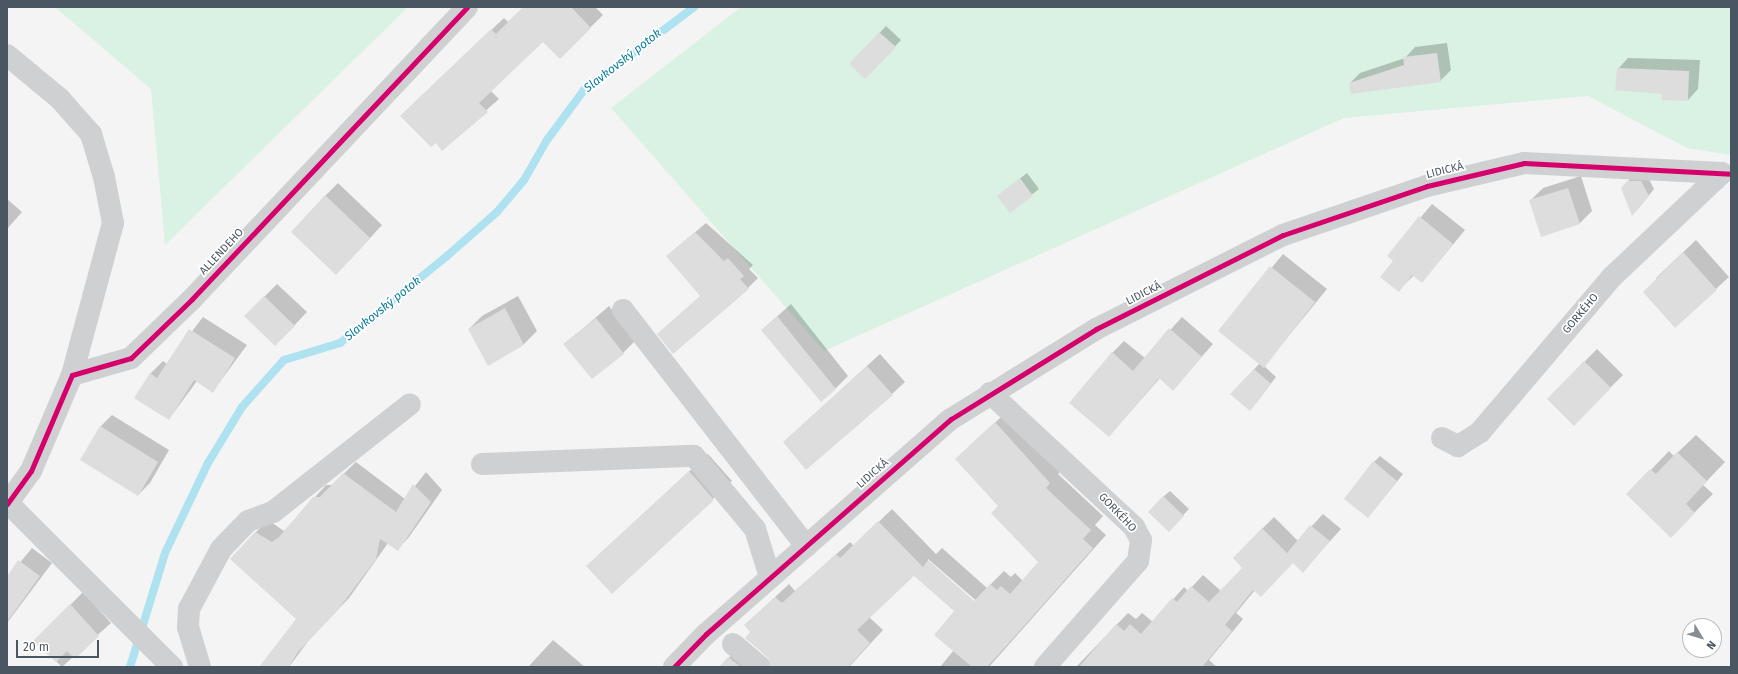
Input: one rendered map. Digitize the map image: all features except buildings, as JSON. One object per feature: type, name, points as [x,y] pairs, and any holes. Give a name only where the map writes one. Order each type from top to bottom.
[{"type":"street","name":"ALLENDEHO","points":[[72,376],[131,358],[192,299],[467,7]]},
{"type":"street","points":[[11,64],[60,99],[91,134],[113,223],[72,376],[31,471],[7,504],[170,663]]},
{"type":"street","name":"LIDICKÁ","points":[[674,667],[770,577],[951,418],[1096,329],[1282,235],[1428,186],[1524,163],[1722,173]]},
{"type":"street","name":"GORKÉHO","points":[[1442,438],[1458,446],[1480,432],[1612,277],[1722,173]]},
{"type":"street","points":[[623,310],[806,546]]},
{"type":"street","name":"GORKÉHO","points":[[990,393],[1134,527],[1141,540],[1138,561],[1045,667]]},
{"type":"street","points":[[200,667],[188,627],[189,609],[221,549],[248,520],[273,512],[410,404]]},
{"type":"street","points":[[482,464],[694,456],[755,529],[770,577]]},
{"type":"street","points":[[733,644],[760,667]]},
{"type":"green space","points":[[55,7],[408,7],[165,245],[151,89]]},
{"type":"green space","points":[[741,7],[1731,7],[1731,155],[1687,148],[1588,96],[1344,118],[824,351],[611,108]]},
{"type":"waterway","name":"Slavkovský potok","points":[[130,667],[165,553],[208,463],[242,407],[284,360],[340,343],[447,256],[497,212],[524,180],[547,140],[584,90],[694,7]]},
{"type":"cycle path","points":[[7,504],[31,471],[72,375],[131,358],[192,299],[467,7]]},
{"type":"cycle path","points":[[674,667],[706,634],[951,419],[1096,329],[1283,235],[1427,186],[1524,163],[1731,174]]}]
